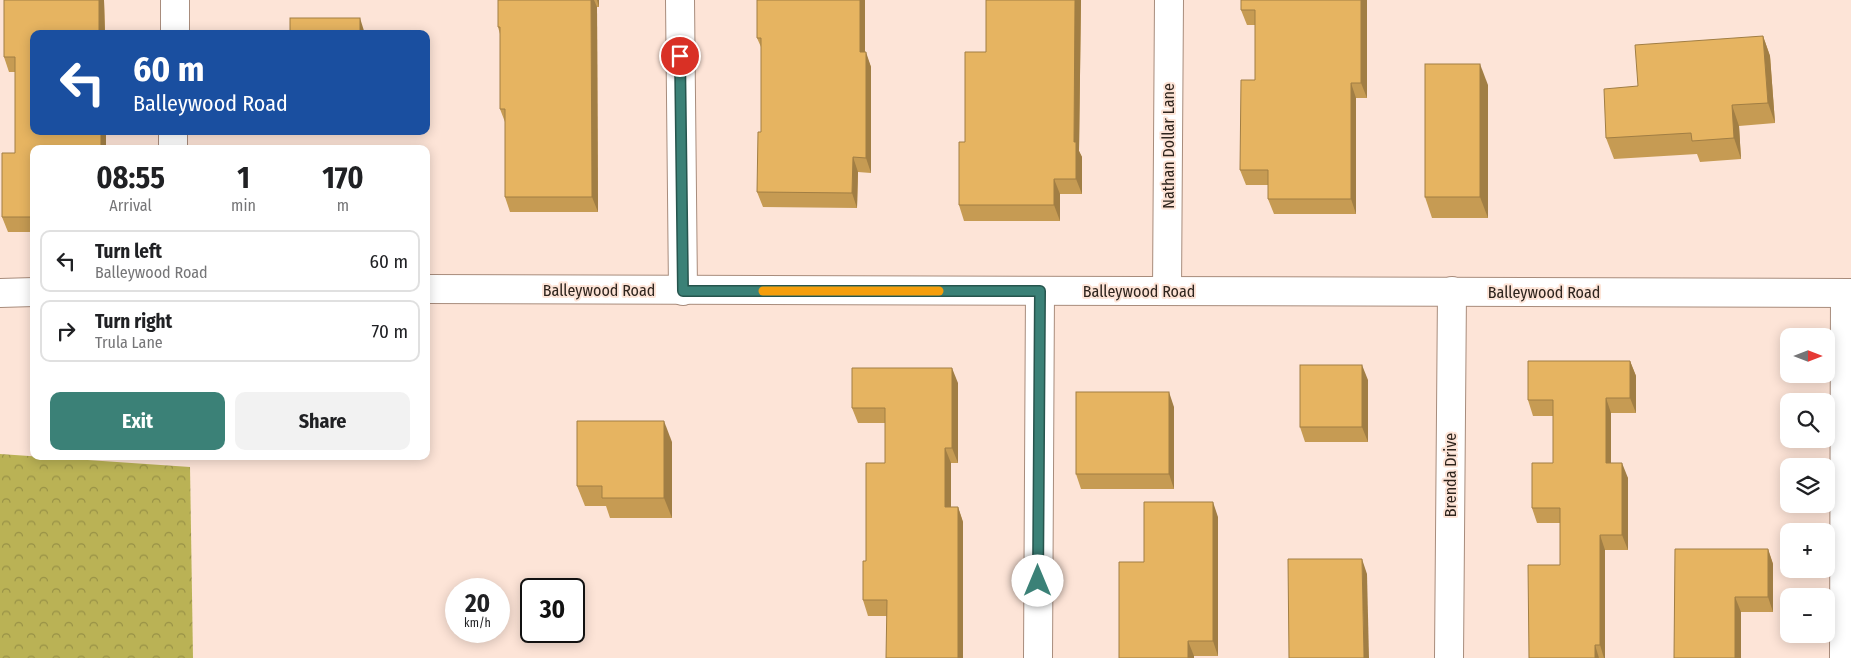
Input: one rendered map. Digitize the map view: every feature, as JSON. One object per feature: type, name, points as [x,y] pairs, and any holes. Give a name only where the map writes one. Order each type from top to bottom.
[{"type":"street","points":[[174,30],[175,0]]},
{"type":"street","points":[[680,0],[683,291]]},
{"type":"street","name":"Nathan Dollar Lane","points":[[1167,291],[1169,0]]},
{"type":"street","name":"Balleywood Road","points":[[430,289],[1848,293]]},
{"type":"street","points":[[1038,658],[1040,291]]},
{"type":"street","name":"Brenda Drive","points":[[1449,658],[1452,291]]},
{"type":"street","points":[[0,293],[30,292]]},
{"type":"street","points":[[1844,658],[1848,293]]},
{"type":"green space","points":[[0,454],[30,456],[30,460],[88,460],[190,467],[193,658],[0,658]]},
{"type":"building","points":[[4,0],[99,0],[99,30],[30,30],[30,135],[101,135],[101,145],[30,145],[30,217],[2,217],[2,153],[15,153],[15,57],[4,57]]},
{"type":"building","points":[[498,0],[591,0],[592,197],[505,197],[505,109],[500,109],[500,27],[498,27]]},
{"type":"building","points":[[757,0],[860,0],[860,52],[866,52],[866,158],[853,157],[852,193],[757,192],[758,132],[761,132],[761,38],[757,38]]},
{"type":"building","points":[[986,0],[1075,0],[1074,142],[1076,142],[1076,179],[1054,179],[1054,205],[959,205],[959,142],[965,142],[965,52],[986,52]]},
{"type":"building","points":[[1241,0],[1361,0],[1361,83],[1351,83],[1351,199],[1268,199],[1268,170],[1240,170],[1241,80],[1255,80],[1255,10],[1241,10]]},
{"type":"building","points":[[290,18],[360,18],[360,30],[290,30]]},
{"type":"building","points":[[1763,36],[1768,103],[1732,105],[1734,138],[1692,141],[1691,133],[1606,138],[1604,89],[1638,86],[1635,45]]},
{"type":"building","points":[[1425,64],[1480,64],[1480,197],[1425,197]]},
{"type":"building","points":[[1528,361],[1630,361],[1630,398],[1606,398],[1606,463],[1622,463],[1622,535],[1600,535],[1600,645],[1595,645],[1595,658],[1529,658],[1528,565],[1560,565],[1560,508],[1532,508],[1532,463],[1553,463],[1553,400],[1528,400]]},
{"type":"building","points":[[1300,365],[1362,365],[1362,427],[1300,427]]},
{"type":"building","points":[[852,368],[952,368],[952,448],[945,448],[945,507],[958,507],[958,658],[886,658],[887,600],[863,600],[863,561],[866,561],[866,463],[885,463],[885,408],[852,408]]},
{"type":"building","points":[[1076,392],[1169,392],[1169,474],[1076,474]]},
{"type":"building","points":[[577,421],[664,421],[664,498],[602,498],[602,486],[577,486]]},
{"type":"building","points":[[1144,502],[1213,502],[1213,641],[1188,641],[1188,658],[1119,658],[1119,562],[1144,562]]},
{"type":"building","points":[[1675,549],[1768,549],[1768,597],[1735,597],[1735,658],[1674,658]]},
{"type":"building","points":[[1288,559],[1362,559],[1364,658],[1289,658]]},
{"type":"slow traffic","points":[[763,291],[939,291]]},
{"type":"route","points":[[680,56],[683,291],[1040,291],[1038,581]]}]
